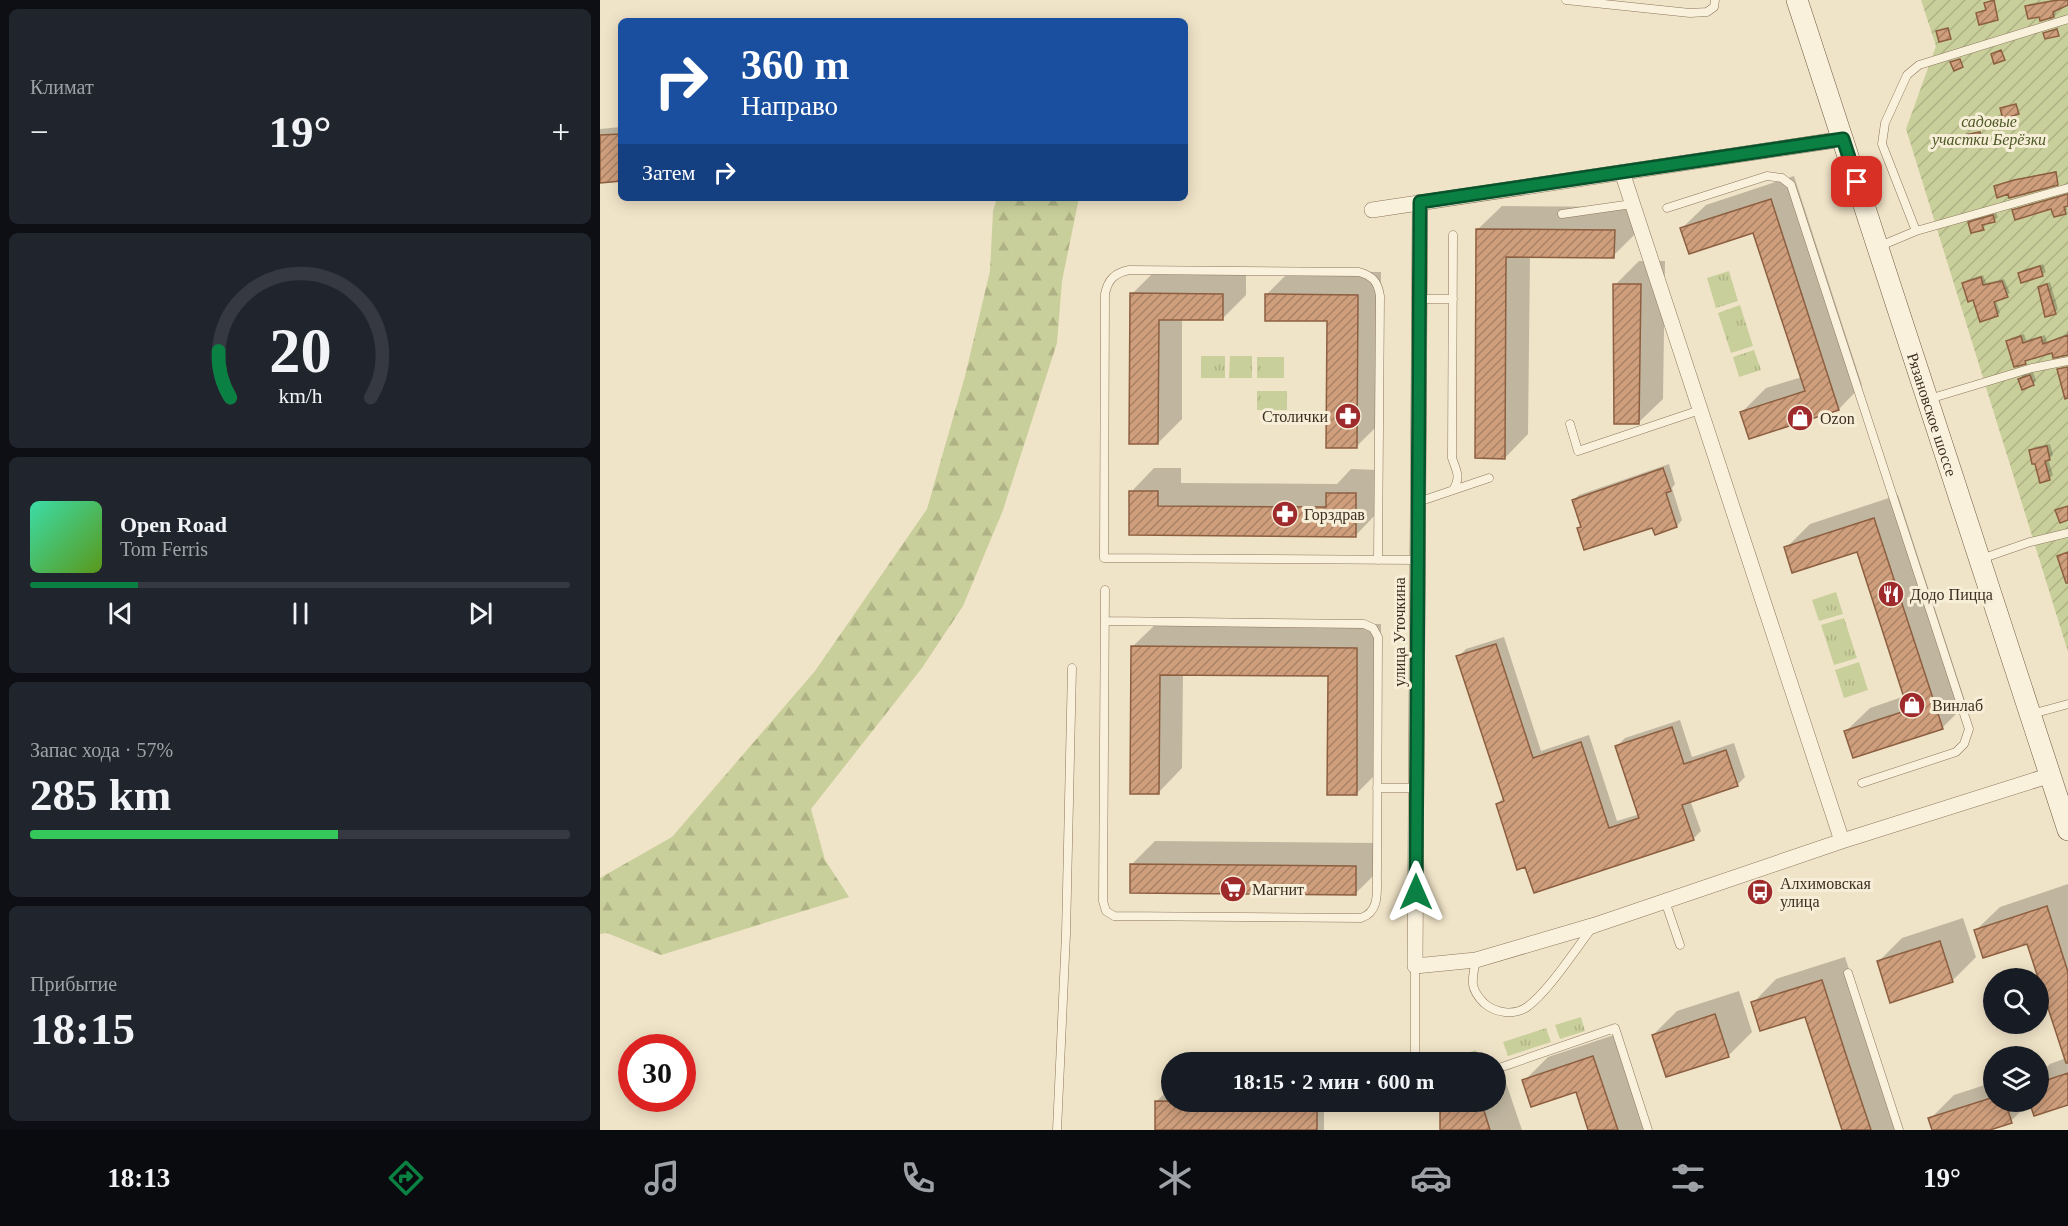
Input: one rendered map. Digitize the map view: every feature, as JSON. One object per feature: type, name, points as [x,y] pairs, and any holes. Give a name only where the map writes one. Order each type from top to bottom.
[{"type":"main road","name":"Рязановское шоссе","points":[[1797,0],[2068,830]]},
{"type":"street","points":[[1372,210],[1843,139]]},
{"type":"street","points":[[1622,172],[1842,842]]},
{"type":"street","name":"улица Уточкина","points":[[1415,966],[1420,202]]},
{"type":"street","points":[[1415,966],[1476,960],[1595,925],[1842,842],[2051,776]]},
{"type":"lane","points":[[1566,0],[1690,13],[1707,12],[1714,7],[1715,0]]},
{"type":"lane","points":[[1916,231],[1882,144],[1885,123],[1907,75],[1919,65],[2068,19]]},
{"type":"lane","points":[[1667,208],[1767,176],[1782,178],[1791,185],[1969,729],[1964,744],[1956,752],[1862,783]]},
{"type":"lane","points":[[1879,247],[1916,231],[2068,188]]},
{"type":"lane","points":[[1562,214],[1632,204]]},
{"type":"lane","points":[[1453,235],[1452,458],[1458,476],[1458,482],[1453,490]]},
{"type":"lane","points":[[1378,560],[1380,296],[1379,286],[1374,279],[1359,273],[1130,270],[1115,275],[1107,285],[1105,294],[1104,558],[1378,560],[1418,560]]},
{"type":"lane","points":[[1419,299],[1453,299]]},
{"type":"lane","points":[[1929,399],[2032,368],[2068,361]]},
{"type":"lane","points":[[1569,424],[1578,451],[1700,410]]},
{"type":"lane","points":[[1418,502],[1489,478]]},
{"type":"lane","points":[[1981,559],[2030,542],[2068,533]]},
{"type":"lane","points":[[1105,590],[1103,901],[1110,914],[1114,916],[1360,918],[1371,912],[1376,903],[1378,637],[1376,630],[1364,624],[1105,621]]},
{"type":"lane","points":[[1057,1130],[1066,934],[1072,668]]},
{"type":"lane","points":[[2032,714],[2068,704]]},
{"type":"lane","points":[[1377,788],[1417,788]]},
{"type":"lane","points":[[1665,901],[1680,945]]},
{"type":"lane","points":[[1476,960],[1472,981],[1476,994],[1490,1008],[1506,1013],[1524,1009],[1537,998],[1595,925]]},
{"type":"lane","name":"улица Уточкина","points":[[1415,966],[1415,1052]]},
{"type":"lane","points":[[1848,973],[1899,1130]]},
{"type":"lane","points":[[1506,1066],[1615,1028],[1648,1130]]},
{"type":"green space","name":"садовые участки Берёзки","points":[[1921,0],[2068,0],[2068,652],[1906,129],[1936,46]]},
{"type":"green space","points":[[996,201],[1078,201],[1062,281],[1057,343],[1003,510],[963,606],[922,668],[811,809],[825,860],[849,897],[661,955],[607,933],[600,934],[600,878],[672,837],[815,671],[927,509],[965,376],[990,271],[993,211]]},
{"type":"green space","points":[[1729,271],[1738,301],[1716,308],[1707,278]]},
{"type":"green space","points":[[1740,305],[1753,346],[1731,353],[1718,313]]},
{"type":"green space","points":[[1754,350],[1761,370],[1739,377],[1733,357]]},
{"type":"green space","points":[[1201,356],[1225,356],[1225,378],[1201,378]]},
{"type":"green space","points":[[1230,356],[1252,356],[1252,378],[1229,378]]},
{"type":"green space","points":[[1257,357],[1284,357],[1284,378],[1257,378]]},
{"type":"green space","points":[[1257,391],[1287,391],[1287,410],[1257,410]]},
{"type":"green space","points":[[1836,592],[1843,614],[1819,621],[1812,600]]},
{"type":"green space","points":[[1844,618],[1857,658],[1834,665],[1821,625]]},
{"type":"green space","points":[[1859,662],[1868,690],[1844,698],[1835,670]]},
{"type":"green space","points":[[1581,1017],[1585,1031],[1560,1039],[1555,1025]]},
{"type":"green space","points":[[1546,1028],[1551,1042],[1508,1056],[1503,1042]]},
{"type":"building","points":[[1994,0],[1998,20],[1979,25],[1976,13],[1986,10],[1984,3]]},
{"type":"building","points":[[2068,0],[2068,5],[2053,12],[2054,17],[2040,21],[2039,17],[2028,19],[2025,6]]},
{"type":"building","points":[[1948,28],[1951,39],[1939,42],[1936,31]]},
{"type":"building","points":[[2057,29],[2059,36],[2045,39],[2043,33]]},
{"type":"building","points":[[2001,50],[2005,60],[1994,64],[1991,54]]},
{"type":"building","points":[[1960,59],[1963,67],[1954,71],[1950,62]]},
{"type":"building","points":[[2016,104],[2019,114],[2003,119],[2000,108]]},
{"type":"building","points":[[1980,132],[1982,143],[1966,146],[1964,135]]},
{"type":"building","points":[[618,134],[618,181],[600,183],[600,135]]},
{"type":"building","points":[[2056,172],[2058,185],[2009,198],[2008,194],[1997,198],[1994,186]]},
{"type":"building","points":[[2068,194],[2068,206],[2064,207],[2066,214],[2054,217],[2051,209],[2015,220],[2012,210]]},
{"type":"building","points":[[1771,199],[1839,410],[1749,439],[1740,412],[1805,391],[1753,233],[1689,254],[1680,228]]},
{"type":"building","points":[[1993,215],[1995,222],[1982,225],[1984,230],[1971,233],[1968,222]]},
{"type":"building","points":[[1476,229],[1615,230],[1614,258],[1506,257],[1505,459],[1475,458]]},
{"type":"building","points":[[2040,266],[2043,276],[2021,283],[2018,273]]},
{"type":"building","points":[[1981,277],[1983,285],[2002,281],[2008,297],[1994,302],[1998,316],[1980,322],[1973,300],[1968,302],[1962,283]]},
{"type":"building","points":[[1613,284],[1641,284],[1639,424],[1614,424]]},
{"type":"building","points":[[2047,284],[2056,314],[2045,317],[2038,287]]},
{"type":"building","points":[[1130,293],[1223,294],[1223,320],[1159,320],[1158,444],[1129,444]]},
{"type":"building","points":[[1265,294],[1358,295],[1357,448],[1326,448],[1327,321],[1265,321]]},
{"type":"building","points":[[2068,335],[2068,355],[2053,358],[2052,353],[2025,361],[2026,364],[2014,367],[2006,341],[2021,336],[2023,343],[2041,337],[2043,344]]},
{"type":"building","points":[[2068,367],[2068,398],[2065,399],[2057,369]]},
{"type":"building","points":[[2030,375],[2034,385],[2022,390],[2018,379]]},
{"type":"building","points":[[2047,446],[2050,460],[2045,461],[2050,480],[2040,483],[2029,450]]},
{"type":"building","points":[[1663,468],[1671,491],[1666,493],[1677,527],[1655,535],[1652,528],[1584,550],[1577,528],[1581,527],[1572,500]]},
{"type":"building","points":[[1129,491],[1158,491],[1158,506],[1326,507],[1326,493],[1356,493],[1356,537],[1129,535]]},
{"type":"building","points":[[2068,506],[2068,520],[2060,523],[2055,510]]},
{"type":"building","points":[[1874,518],[1943,729],[1853,758],[1844,731],[1908,710],[1857,552],[1792,573],[1784,547]]},
{"type":"building","points":[[2068,552],[2068,583],[2066,583],[2057,556]]},
{"type":"building","points":[[1496,644],[1533,758],[1581,742],[1609,828],[1639,818],[1615,746],[1672,727],[1684,764],[1726,750],[1738,786],[1682,805],[1694,840],[1534,893],[1525,867],[1517,870],[1496,804],[1504,801],[1456,656]]},
{"type":"building","points":[[1131,646],[1357,648],[1357,795],[1327,795],[1328,676],[1160,675],[1159,794],[1130,794]]},
{"type":"building","points":[[1130,864],[1356,866],[1356,895],[1130,893]]},
{"type":"building","points":[[2047,906],[2068,972],[2068,1063],[2066,1063],[2049,1011],[2049,968],[2035,968],[2027,944],[1983,958],[1974,930]]},
{"type":"building","points":[[1940,941],[1953,982],[1890,1003],[1877,961]]},
{"type":"building","points":[[1822,980],[1871,1130],[1842,1130],[1805,1017],[1760,1031],[1751,1002]]},
{"type":"building","points":[[1715,1014],[1729,1057],[1666,1077],[1652,1035]]},
{"type":"building","points":[[1593,1056],[1618,1130],[1588,1130],[1576,1092],[1531,1107],[1522,1080]]},
{"type":"building","points":[[2068,1073],[2068,1105],[2049,1111],[2049,1079]]},
{"type":"building","points":[[1983,1100],[1983,1112],[2008,1112],[2012,1123],[1990,1130],[1932,1130],[1928,1118]]},
{"type":"building","points":[[1155,1101],[1161,1101],[1161,1112],[1317,1112],[1317,1130],[1155,1130]]},
{"type":"building","points":[[1440,1112],[1484,1112],[1490,1130],[1440,1130]]},
{"type":"building","points":[[2033,1112],[2046,1112],[2034,1116]]},
{"type":"place","name":"Столички","points":[[1348,416]]},
{"type":"place","name":"Ozon","points":[[1800,418]]},
{"type":"place","name":"Горздрав","points":[[1285,514]]},
{"type":"place","name":"Додо Пицца","points":[[1891,594]]},
{"type":"place","name":"Винлаб","points":[[1912,705]]},
{"type":"place","name":"Магнит","points":[[1233,889]]},
{"type":"place","name":"Алхимовская улица","points":[[1760,892]]},
{"type":"route","points":[[1416,892],[1420,202],[1843,139],[1857,182]]}]
